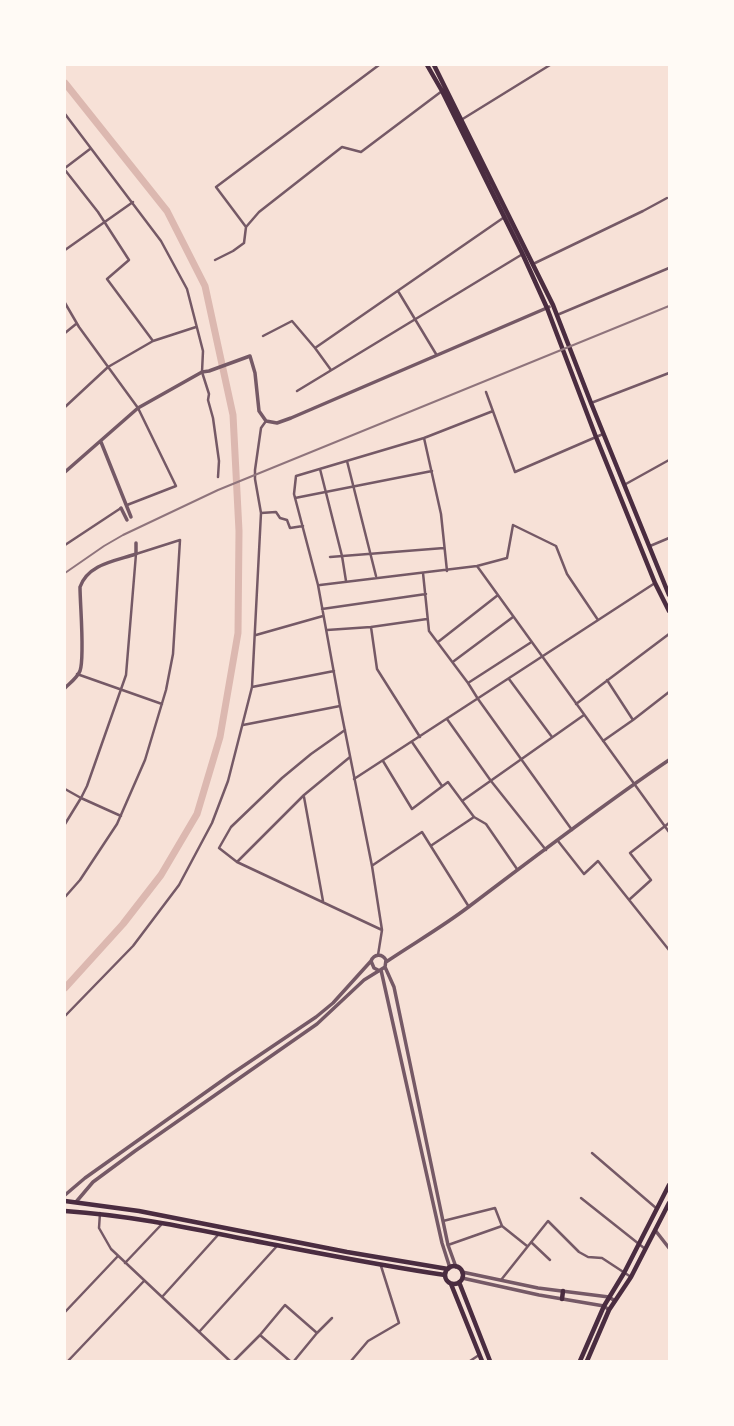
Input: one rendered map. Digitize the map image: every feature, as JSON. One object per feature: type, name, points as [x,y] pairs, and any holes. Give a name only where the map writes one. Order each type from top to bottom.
[{"type":"main road","points":[[427,65],[525,253],[596,437],[669,611]]},
{"type":"main road","points":[[433,65],[506,216]]},
{"type":"main road","points":[[525,253],[553,305],[669,595]]},
{"type":"main road","points":[[587,1361],[609,1297],[669,1185]]},
{"type":"main road","points":[[65,1201],[153,1214],[450,1270],[461,1278],[490,1361]]},
{"type":"main road","points":[[68,1211],[76,1202]]},
{"type":"main road","points":[[580,1361],[606,1308],[615,1301],[631,1277],[669,1203]]},
{"type":"main road","points":[[68,1211],[163,1223],[381,1266],[450,1270]]},
{"type":"main road","points":[[450,1270],[447,1280],[482,1361]]},
{"type":"main road","points":[[451,1284],[461,1278]]},
{"type":"main road","points":[[562,1299],[563,1291]]},
{"type":"street","points":[[246,227],[216,187],[379,65]]},
{"type":"street","points":[[461,120],[550,65]]},
{"type":"street","points":[[215,260],[244,243],[246,227],[259,212],[342,147],[361,152],[442,91]]},
{"type":"street","points":[[65,114],[161,241],[187,289],[202,351],[202,372],[209,394],[219,461],[218,477]]},
{"type":"street","points":[[91,148],[65,169],[130,260],[107,279],[153,341]]},
{"type":"street","points":[[533,264],[667,198]]},
{"type":"street","points":[[65,250],[133,202]]},
{"type":"street","points":[[316,348],[506,216]]},
{"type":"street","points":[[297,391],[525,253]]},
{"type":"street","points":[[557,315],[669,268]]},
{"type":"street","points":[[398,291],[437,356]]},
{"type":"street","points":[[65,303],[138,408],[176,486],[127,505]]},
{"type":"street","points":[[65,472],[138,408],[202,372],[250,356],[255,373],[259,411],[266,421],[277,423],[553,305]]},
{"type":"street","points":[[263,336],[292,321],[331,370]]},
{"type":"street","points":[[65,333],[77,323]]},
{"type":"street","points":[[65,407],[108,367],[153,341],[197,327]]},
{"type":"street","points":[[591,403],[669,373]]},
{"type":"street","points":[[486,392],[515,472],[603,434]]},
{"type":"street","points":[[378,955],[382,930],[372,866],[318,586],[295,498],[296,476],[424,438],[493,411]]},
{"type":"street","points":[[65,1016],[133,946],[179,884],[212,823],[228,781],[252,687],[261,513],[255,470],[261,428],[266,421]]},
{"type":"street","points":[[424,438],[441,514],[447,571]]},
{"type":"street","points":[[65,545],[121,508],[129,518],[127,505],[101,442]]},
{"type":"street","points":[[624,485],[669,460]]},
{"type":"street","points":[[347,461],[377,578]]},
{"type":"street","points":[[320,469],[346,582]]},
{"type":"street","points":[[295,498],[432,471]]},
{"type":"street","points":[[261,513],[276,512],[280,518],[287,520],[290,528],[303,526]]},
{"type":"street","points":[[318,586],[447,571],[507,558],[513,525],[556,546],[567,574],[598,620]]},
{"type":"street","points":[[650,546],[669,538]]},
{"type":"street","points":[[65,688],[80,671],[80,587],[83,578],[93,568],[135,548],[180,540],[173,654],[166,690],[145,760],[117,824],[80,880],[65,897]]},
{"type":"street","points":[[65,824],[81,798],[126,675],[135,548]]},
{"type":"street","points":[[330,557],[444,548]]},
{"type":"street","points":[[477,566],[669,832]]},
{"type":"street","points":[[424,573],[429,631],[572,830]]},
{"type":"street","points":[[354,779],[655,583]]},
{"type":"street","points":[[322,609],[426,594]]},
{"type":"street","points":[[438,642],[498,595]]},
{"type":"street","points":[[254,635],[323,616]]},
{"type":"street","points":[[453,662],[513,617]]},
{"type":"street","points":[[327,630],[428,619]]},
{"type":"street","points":[[371,627],[377,668],[420,737]]},
{"type":"street","points":[[576,704],[669,634]]},
{"type":"street","points":[[468,683],[531,642]]},
{"type":"street","points":[[252,687],[334,671]]},
{"type":"street","points":[[77,674],[162,704]]},
{"type":"street","points":[[509,679],[552,737]]},
{"type":"street","points":[[607,680],[633,720]]},
{"type":"street","points":[[603,741],[669,692]]},
{"type":"street","points":[[242,725],[340,706]]},
{"type":"street","points":[[461,801],[584,715]]},
{"type":"street","points":[[447,719],[546,850]]},
{"type":"street","points":[[345,730],[282,778],[231,827],[219,848],[237,862],[382,930]]},
{"type":"street","points":[[412,742],[442,786]]},
{"type":"street","points":[[237,862],[304,795],[350,757]]},
{"type":"street","points":[[76,1202],[93,1182],[124,1158],[317,1024],[364,980],[469,907],[517,869],[669,760]]},
{"type":"street","points":[[383,761],[412,809],[448,782],[474,817],[486,824],[517,869]]},
{"type":"street","points":[[65,789],[121,816]]},
{"type":"street","points":[[304,795],[323,901]]},
{"type":"street","points":[[431,846],[474,817]]},
{"type":"street","points":[[629,900],[651,880],[630,853],[669,822]]},
{"type":"street","points":[[372,866],[422,832],[469,907]]},
{"type":"street","points":[[558,841],[584,874],[598,861],[669,950]]},
{"type":"street","points":[[65,1195],[218,1083],[316,1017],[333,1003],[373,957],[378,955],[383,956],[382,967],[439,1231],[450,1270]]},
{"type":"street","points":[[371,961],[372,966],[382,967]]},
{"type":"street","points":[[382,967],[394,987],[448,1245],[450,1270]]},
{"type":"street","points":[[592,1153],[657,1209]]},
{"type":"street","points":[[581,1198],[644,1248]]},
{"type":"street","points":[[443,1221],[495,1208],[502,1226],[527,1246]]},
{"type":"street","points":[[100,1213],[99,1228],[111,1249],[232,1361],[260,1335],[285,1305],[317,1333]]},
{"type":"street","points":[[500,1280],[548,1221],[579,1252],[588,1257],[602,1258],[631,1277]]},
{"type":"street","points":[[125,1263],[163,1223]]},
{"type":"street","points":[[448,1245],[502,1226]]},
{"type":"street","points":[[655,1230],[669,1248]]},
{"type":"street","points":[[162,1297],[219,1234]]},
{"type":"street","points":[[531,1242],[550,1259]]},
{"type":"street","points":[[199,1332],[277,1245]]},
{"type":"street","points":[[65,1311],[118,1256]]},
{"type":"street","points":[[351,1361],[368,1342],[399,1323],[381,1266]]},
{"type":"street","points":[[461,1278],[500,1280],[609,1297],[615,1301]]},
{"type":"street","points":[[461,1278],[606,1308]]},
{"type":"street","points":[[65,1356],[69,1361],[144,1281]]},
{"type":"street","points":[[260,1335],[292,1361],[332,1318]]},
{"type":"street","points":[[470,1361],[480,1355]]},
{"type":"waterway","points":[[65,83],[167,211],[205,286],[233,415],[239,531],[238,633],[220,737],[197,814],[161,875],[123,924],[65,988]]},
{"type":"railway","points":[[65,573],[123,535],[218,490],[669,306]]}]
